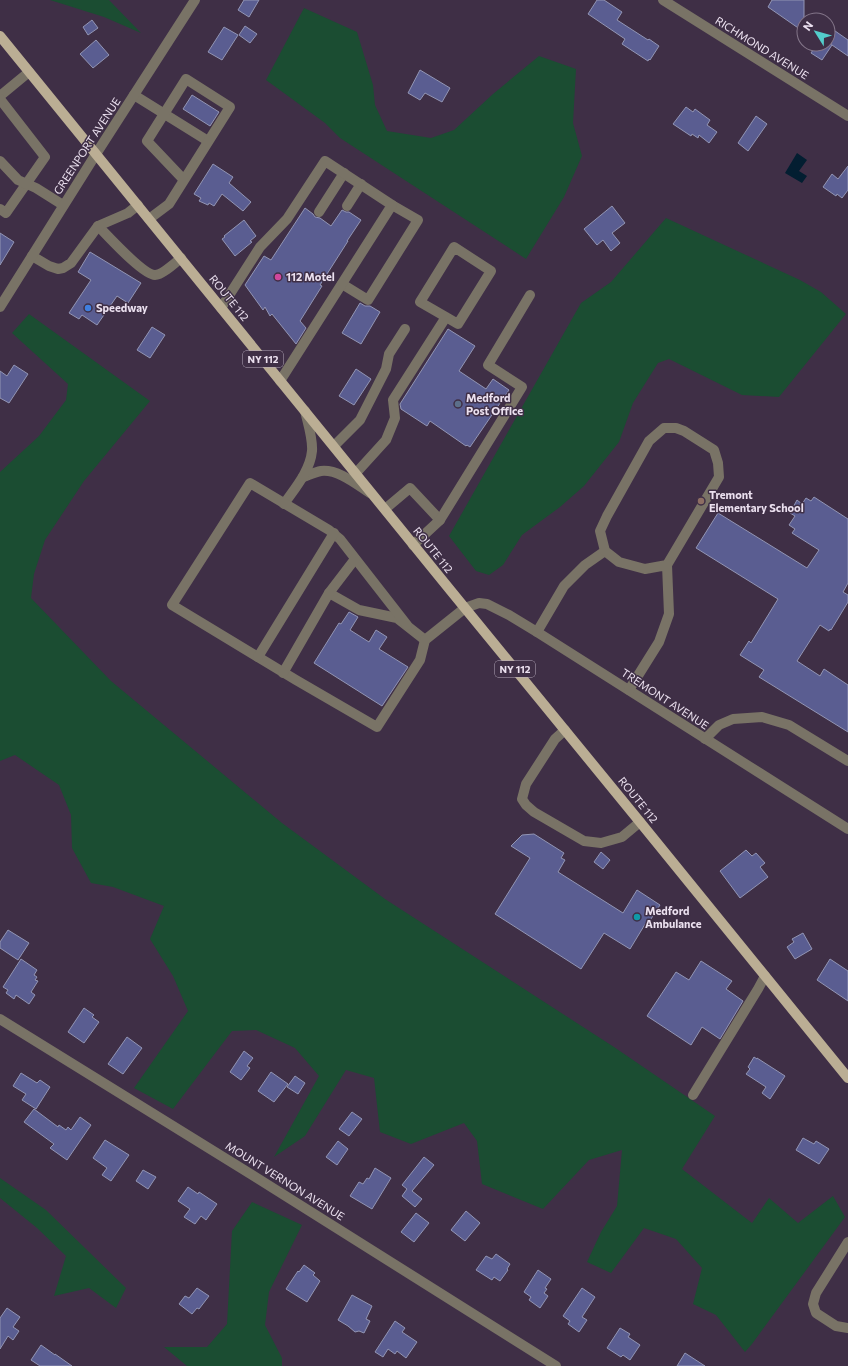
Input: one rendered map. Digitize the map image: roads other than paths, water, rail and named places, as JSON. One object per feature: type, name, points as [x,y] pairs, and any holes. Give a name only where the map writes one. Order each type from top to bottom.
[{"type":"main road","name":"ROUTE 112","points":[[0,36],[848,1078]]},
{"type":"street","name":"GREENPORT AVENUE","points":[[0,307],[4,293],[32,256],[63,205],[195,0]]},
{"type":"street","name":"RICHMOND AVENUE","points":[[663,0],[848,116]]},
{"type":"street","points":[[0,96],[29,72]]},
{"type":"street","points":[[149,219],[169,204],[230,107],[186,79],[147,141],[184,180]]},
{"type":"street","points":[[134,95],[208,141]]},
{"type":"street","points":[[0,99],[45,157],[6,213],[0,209]]},
{"type":"street","points":[[0,161],[18,180],[36,188],[63,205]]},
{"type":"street","points":[[221,308],[260,247],[287,219],[325,161],[392,205],[418,220],[368,300],[342,284]]},
{"type":"street","points":[[319,212],[344,173]]},
{"type":"street","points":[[347,206],[361,184]]},
{"type":"street","points":[[32,256],[49,266],[58,269],[63,268],[71,262],[98,226],[128,213],[138,205]]},
{"type":"street","points":[[280,381],[392,205]]},
{"type":"street","points":[[98,226],[142,269],[153,275],[159,275],[181,258]]},
{"type":"street","points":[[454,247],[491,271],[458,324],[446,317],[420,302],[454,247]]},
{"type":"street","points":[[414,545],[440,520],[522,387],[488,364],[530,295]]},
{"type":"street","points":[[356,473],[386,440],[394,418],[393,400],[446,317]]},
{"type":"street","points":[[334,446],[360,420],[386,369],[389,354],[405,329]]},
{"type":"street","points":[[284,504],[303,477],[311,459],[312,450],[305,411]]},
{"type":"street","points":[[629,690],[659,642],[669,614],[667,565],[719,477],[718,463],[714,450],[684,431],[676,428],[664,428],[650,441],[600,531],[605,551],[619,562],[646,569],[667,565]]},
{"type":"street","points":[[303,477],[319,471],[335,472],[372,494]]},
{"type":"street","points":[[407,625],[334,533],[250,483],[172,605],[377,727],[420,660],[425,640],[465,608]]},
{"type":"street","points":[[385,509],[410,488],[440,520]]},
{"type":"street","points":[[258,657],[334,533]]},
{"type":"street","points":[[537,632],[556,597],[564,586],[585,565],[605,551]]},
{"type":"street","points":[[284,673],[329,593],[355,559]]},
{"type":"street","points":[[329,593],[359,610],[397,618],[425,640]]},
{"type":"street","name":"TREMONT AVENUE","points":[[465,608],[479,603],[487,604],[509,615],[848,829]]},
{"type":"street","points":[[705,739],[718,725],[733,719],[762,717],[789,725],[848,761]]},
{"type":"street","points":[[565,730],[555,739],[526,784],[522,799],[526,805],[534,812],[584,841],[601,843],[622,837],[640,822]]},
{"type":"street","points":[[692,1095],[765,976]]},
{"type":"street","name":"MOUNT VERNON AVENUE","points":[[0,1019],[556,1366]]},
{"type":"street","points":[[848,1242],[816,1293],[813,1304],[816,1313],[836,1326],[848,1328]]},
{"type":"water","points":[[797,153],[807,160],[799,171],[807,176],[802,183],[785,173]]},
{"type":"place","name":"112 Motel","points":[[278,277]]},
{"type":"place","name":"Speedway","points":[[88,308]]},
{"type":"place","name":"Medford Post Office","points":[[458,404]]},
{"type":"place","name":"Tremont Elementary School","points":[[701,501]]},
{"type":"place","name":"Medford Ambulance","points":[[637,917]]}]
